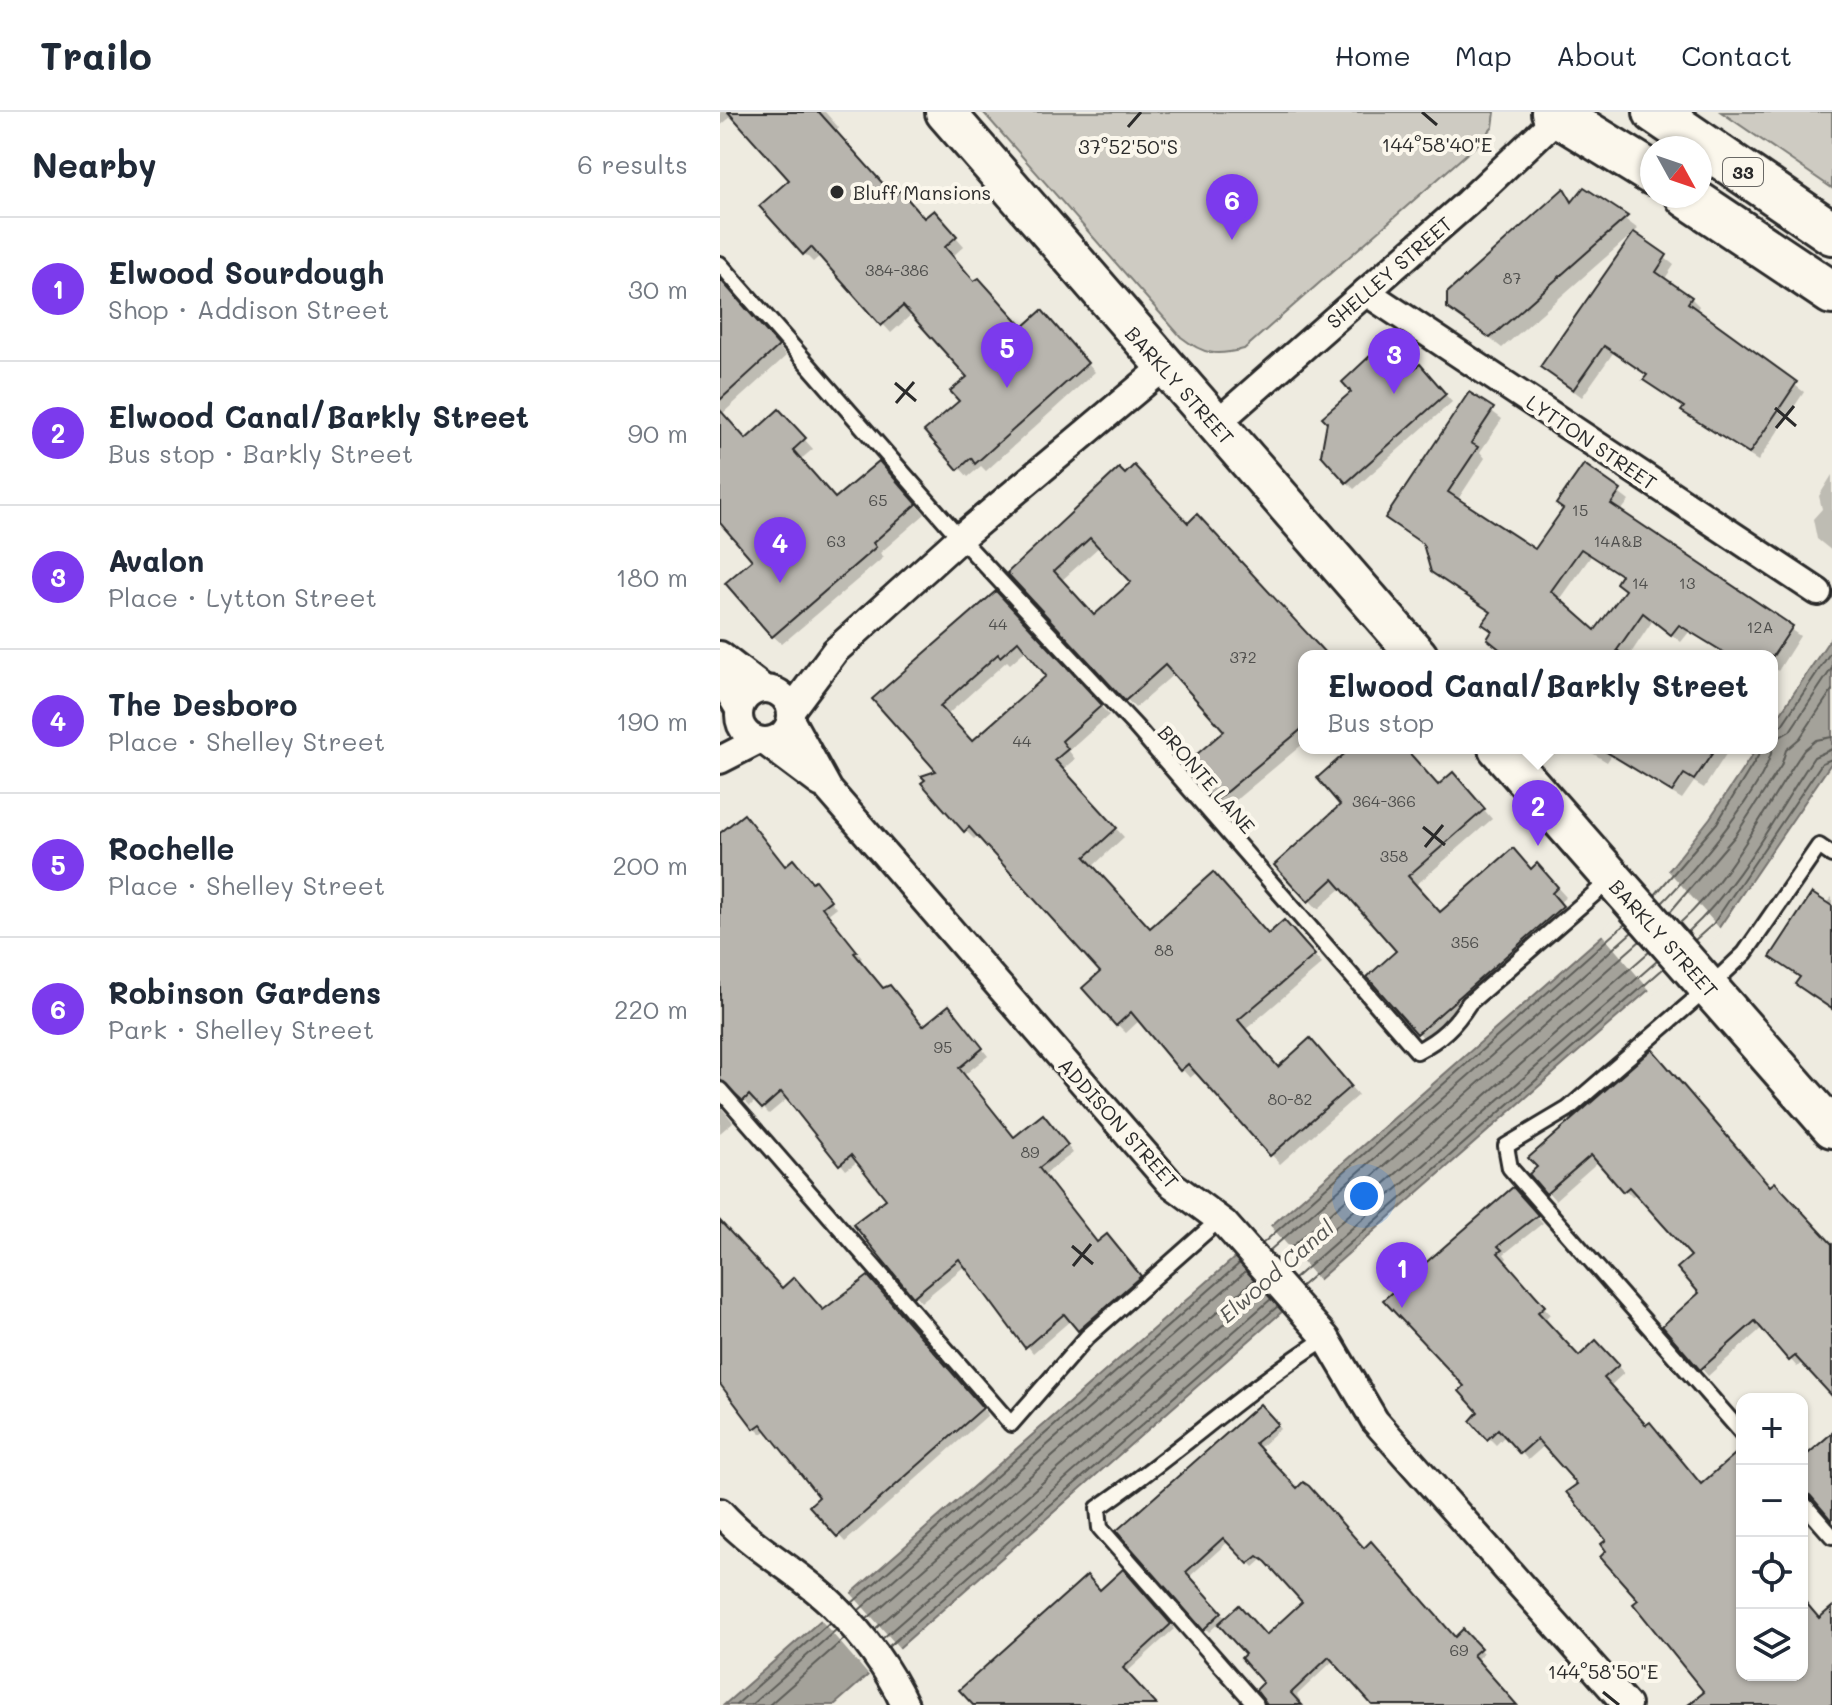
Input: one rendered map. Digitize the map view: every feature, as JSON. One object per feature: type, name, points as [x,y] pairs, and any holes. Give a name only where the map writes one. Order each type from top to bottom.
[{"type":"main road","name":"BARKLY STREET","points":[[945,112],[1413,650]]},
{"type":"main road","name":"33","points":[[1655,112],[1832,233]]},
{"type":"main road","points":[[1556,114],[1640,166]]},
{"type":"main road","name":"33","points":[[1705,208],[1832,293]]},
{"type":"main road","name":"BARKLY STREET","points":[[1503,754],[1832,1128]]},
{"type":"street","name":"SHELLEY STREET","points":[[1216,424],[1366,292],[1556,114]]},
{"type":"street","name":"LYTTON STREET","points":[[1366,292],[1818,592]]},
{"type":"street","points":[[720,742],[749,695],[767,689],[835,651],[960,538],[1164,367]]},
{"type":"street","points":[[720,760],[760,741],[781,736],[835,651]]},
{"type":"street","points":[[720,655],[767,689],[784,696],[791,716]]},
{"type":"street","points":[[720,677],[739,713],[744,732],[760,741]]},
{"type":"street","name":"ADDISON STREET","points":[[791,716],[829,790]]},
{"type":"street","name":"ADDISON STREET","points":[[760,741],[829,790],[1170,1183],[1220,1219],[1242,1242],[1318,1328],[1375,1421],[1627,1705]]},
{"type":"street","points":[[720,1512],[734,1529],[833,1605],[888,1668],[901,1703]]},
{"type":"lane","name":"BRONTE LANE","points":[[720,264],[960,538],[1136,727],[1417,1051],[1437,1041],[1455,1024],[1469,1003],[1619,888]]},
{"type":"lane","points":[[1736,1426],[1510,1168],[1506,1146],[1568,1109],[1700,979],[1745,953],[1819,846],[1832,855]]},
{"type":"lane","points":[[720,1090],[1011,1424],[1037,1389],[1087,1337],[1220,1219]]},
{"type":"lane","points":[[1256,1705],[1100,1528],[1098,1508],[1155,1469],[1268,1375],[1318,1328]]},
{"type":"lane","points":[[1808,1509],[1832,1536]]},
{"type":"shaded area","points":[[983,112],[1495,112],[1493,127],[1479,143],[1244,349],[1218,353],[1204,351],[1181,337]]},
{"type":"shaded area","points":[[1721,112],[1832,112],[1832,188]]},
{"type":"water","name":"Elwood Canal","points":[[1832,636],[1832,762],[1718,929],[834,1705],[724,1705],[1603,935],[1670,869],[1710,818],[1753,754],[1778,754],[1778,717]]},
{"type":"pier","points":[[1666,868],[1722,931],[1653,994],[1600,932]]},
{"type":"pier","points":[[1268,1223],[1322,1284],[1286,1315],[1232,1254]]},
{"type":"pier","points":[[849,1591],[902,1651],[871,1678],[819,1618]]},
{"type":"building","points":[[728,112],[819,112],[894,196],[900,190],[924,218],[934,210],[957,236],[945,247],[974,281],[979,278],[1023,327],[1042,310],[1088,363],[975,464],[971,458],[958,470],[924,431],[959,401],[950,391],[967,377],[903,306],[881,326],[811,247],[803,255],[759,206],[789,180]]},
{"type":"building","points":[[1584,187],[1628,216],[1490,338],[1447,308],[1447,293],[1564,188],[1572,202]]},
{"type":"building","points":[[1634,232],[1667,255],[1656,272],[1692,297],[1688,303],[1797,382],[1749,454],[1681,411],[1684,407],[1643,380],[1647,375],[1604,346],[1573,390],[1540,367]]},
{"type":"building","points":[[720,279],[779,346],[720,400]]},
{"type":"building","points":[[1387,340],[1414,369],[1420,364],[1446,394],[1346,483],[1321,455],[1327,422],[1322,417],[1351,392],[1342,382]]},
{"type":"building","points":[[1469,392],[1494,408],[1471,443],[1478,447],[1448,492],[1535,549],[1563,509],[1556,504],[1584,464],[1621,490],[1611,504],[1793,626],[1777,650],[1720,650],[1679,625],[1671,635],[1643,613],[1617,650],[1501,650],[1487,639],[1492,631],[1482,624],[1491,612],[1431,572],[1423,544],[1385,518]],"holes":[[[1581,549],[1621,575],[1616,583],[1625,590],[1595,630],[1551,591]]]},
{"type":"building","points":[[779,409],[806,438],[793,450],[835,498],[879,461],[917,504],[873,543],[876,547],[772,637],[725,583],[752,560],[720,523],[720,410],[746,439]]},
{"type":"building","points":[[1134,465],[1188,523],[1197,514],[1322,650],[1298,650],[1298,732],[1214,802],[1183,766],[1224,731],[1165,665],[1125,701],[1007,573],[1119,468],[1125,474]],"holes":[[[1090,538],[1131,582],[1094,615],[1054,571]]]},
{"type":"building","points":[[996,591],[1102,705],[1062,741],[1068,749],[1055,760],[1117,828],[1085,857],[1150,928],[1213,872],[1268,934],[1284,920],[1315,955],[1238,1020],[1278,1067],[1310,1038],[1351,1086],[1270,1156],[1188,1064],[1180,1071],[1131,1012],[1116,1026],[1082,988],[1100,972],[969,827],[964,832],[921,783],[925,780],[921,776],[936,771],[872,699]],"holes":[[[1018,641],[1046,676],[972,741],[940,706],[998,654],[1000,657]]]},
{"type":"building","points":[[1344,754],[1410,754],[1438,785],[1453,772],[1485,809],[1408,876],[1440,912],[1513,848],[1531,869],[1537,863],[1558,887],[1552,893],[1563,906],[1417,1034],[1367,977],[1396,951],[1333,879],[1308,902],[1274,865],[1340,805],[1317,778]]},
{"type":"building","points":[[1610,754],[1712,754],[1694,780],[1684,774],[1672,792]]},
{"type":"building","points":[[744,814],[785,866],[793,859],[812,882],[815,880],[831,900],[822,907],[857,951],[854,953],[883,988],[890,985],[923,1026],[949,1005],[983,1048],[959,1068],[1014,1137],[1043,1114],[1068,1145],[1039,1168],[1097,1242],[1107,1234],[1141,1276],[1078,1331],[1064,1314],[1025,1348],[959,1259],[913,1297],[853,1224],[886,1199],[851,1155],[839,1165],[781,1092],[762,1109],[749,1095],[743,1101],[720,1080],[720,833]]},
{"type":"building","points":[[1812,893],[1832,906],[1832,1009],[1795,984],[1800,977],[1770,957]]},
{"type":"building","points":[[1652,1049],[1770,1186],[1775,1182],[1832,1244],[1832,1396],[1795,1356],[1789,1361],[1755,1321],[1700,1370],[1662,1326],[1699,1293],[1677,1268],[1691,1256],[1629,1187],[1623,1192],[1591,1155],[1546,1194],[1529,1174],[1537,1167],[1528,1158]]},
{"type":"building","points":[[1513,1187],[1538,1215],[1498,1246],[1502,1250],[1498,1253],[1545,1306],[1538,1312],[1579,1356],[1596,1340],[1619,1365],[1604,1378],[1646,1425],[1650,1422],[1701,1484],[1736,1453],[1736,1681],[1808,1681],[1808,1605],[1819,1618],[1832,1607],[1832,1705],[1688,1705],[1704,1692],[1633,1604],[1638,1600],[1600,1557],[1606,1551],[1601,1544],[1606,1540],[1566,1492],[1577,1484],[1537,1439],[1520,1454],[1498,1429],[1487,1440],[1470,1421],[1478,1412],[1459,1391],[1464,1386],[1383,1300]]},
{"type":"building","points":[[720,1221],[782,1288],[794,1277],[823,1310],[868,1276],[983,1408],[837,1537],[809,1506],[819,1497],[761,1424],[754,1429],[720,1384]]},
{"type":"building","points":[[1260,1404],[1278,1424],[1255,1443],[1297,1488],[1303,1482],[1309,1486],[1364,1548],[1371,1541],[1455,1637],[1463,1629],[1481,1648],[1473,1655],[1517,1705],[1372,1705],[1329,1657],[1291,1693],[1302,1705],[1267,1705],[1256,1690],[1263,1683],[1241,1658],[1245,1654],[1218,1624],[1239,1605],[1266,1635],[1302,1602],[1266,1562],[1258,1556],[1248,1564],[1223,1538],[1186,1572],[1222,1612],[1203,1630],[1116,1531]]},
{"type":"building","points":[[1832,1433],[1832,1521],[1808,1494],[1808,1454]]},
{"type":"building","points":[[1123,1569],[1171,1624],[1123,1668],[1157,1705],[973,1705],[959,1690],[1087,1575],[1100,1590]]},
{"type":"place","name":"Bluff Mansions","points":[[837,192]]},
{"type":"place","name":"Robinson Gardens","points":[[1232,240]]},
{"type":"place","name":"Rochelle","points":[[1007,388]]},
{"type":"place","name":"Avalon","points":[[1394,394]]},
{"type":"place","name":"The Desboro","points":[[780,583]]},
{"type":"place","name":"Elwood Canal/Barkly Street","points":[[1538,846]]},
{"type":"place","name":"Elwood Sourdough","points":[[1402,1308]]}]
